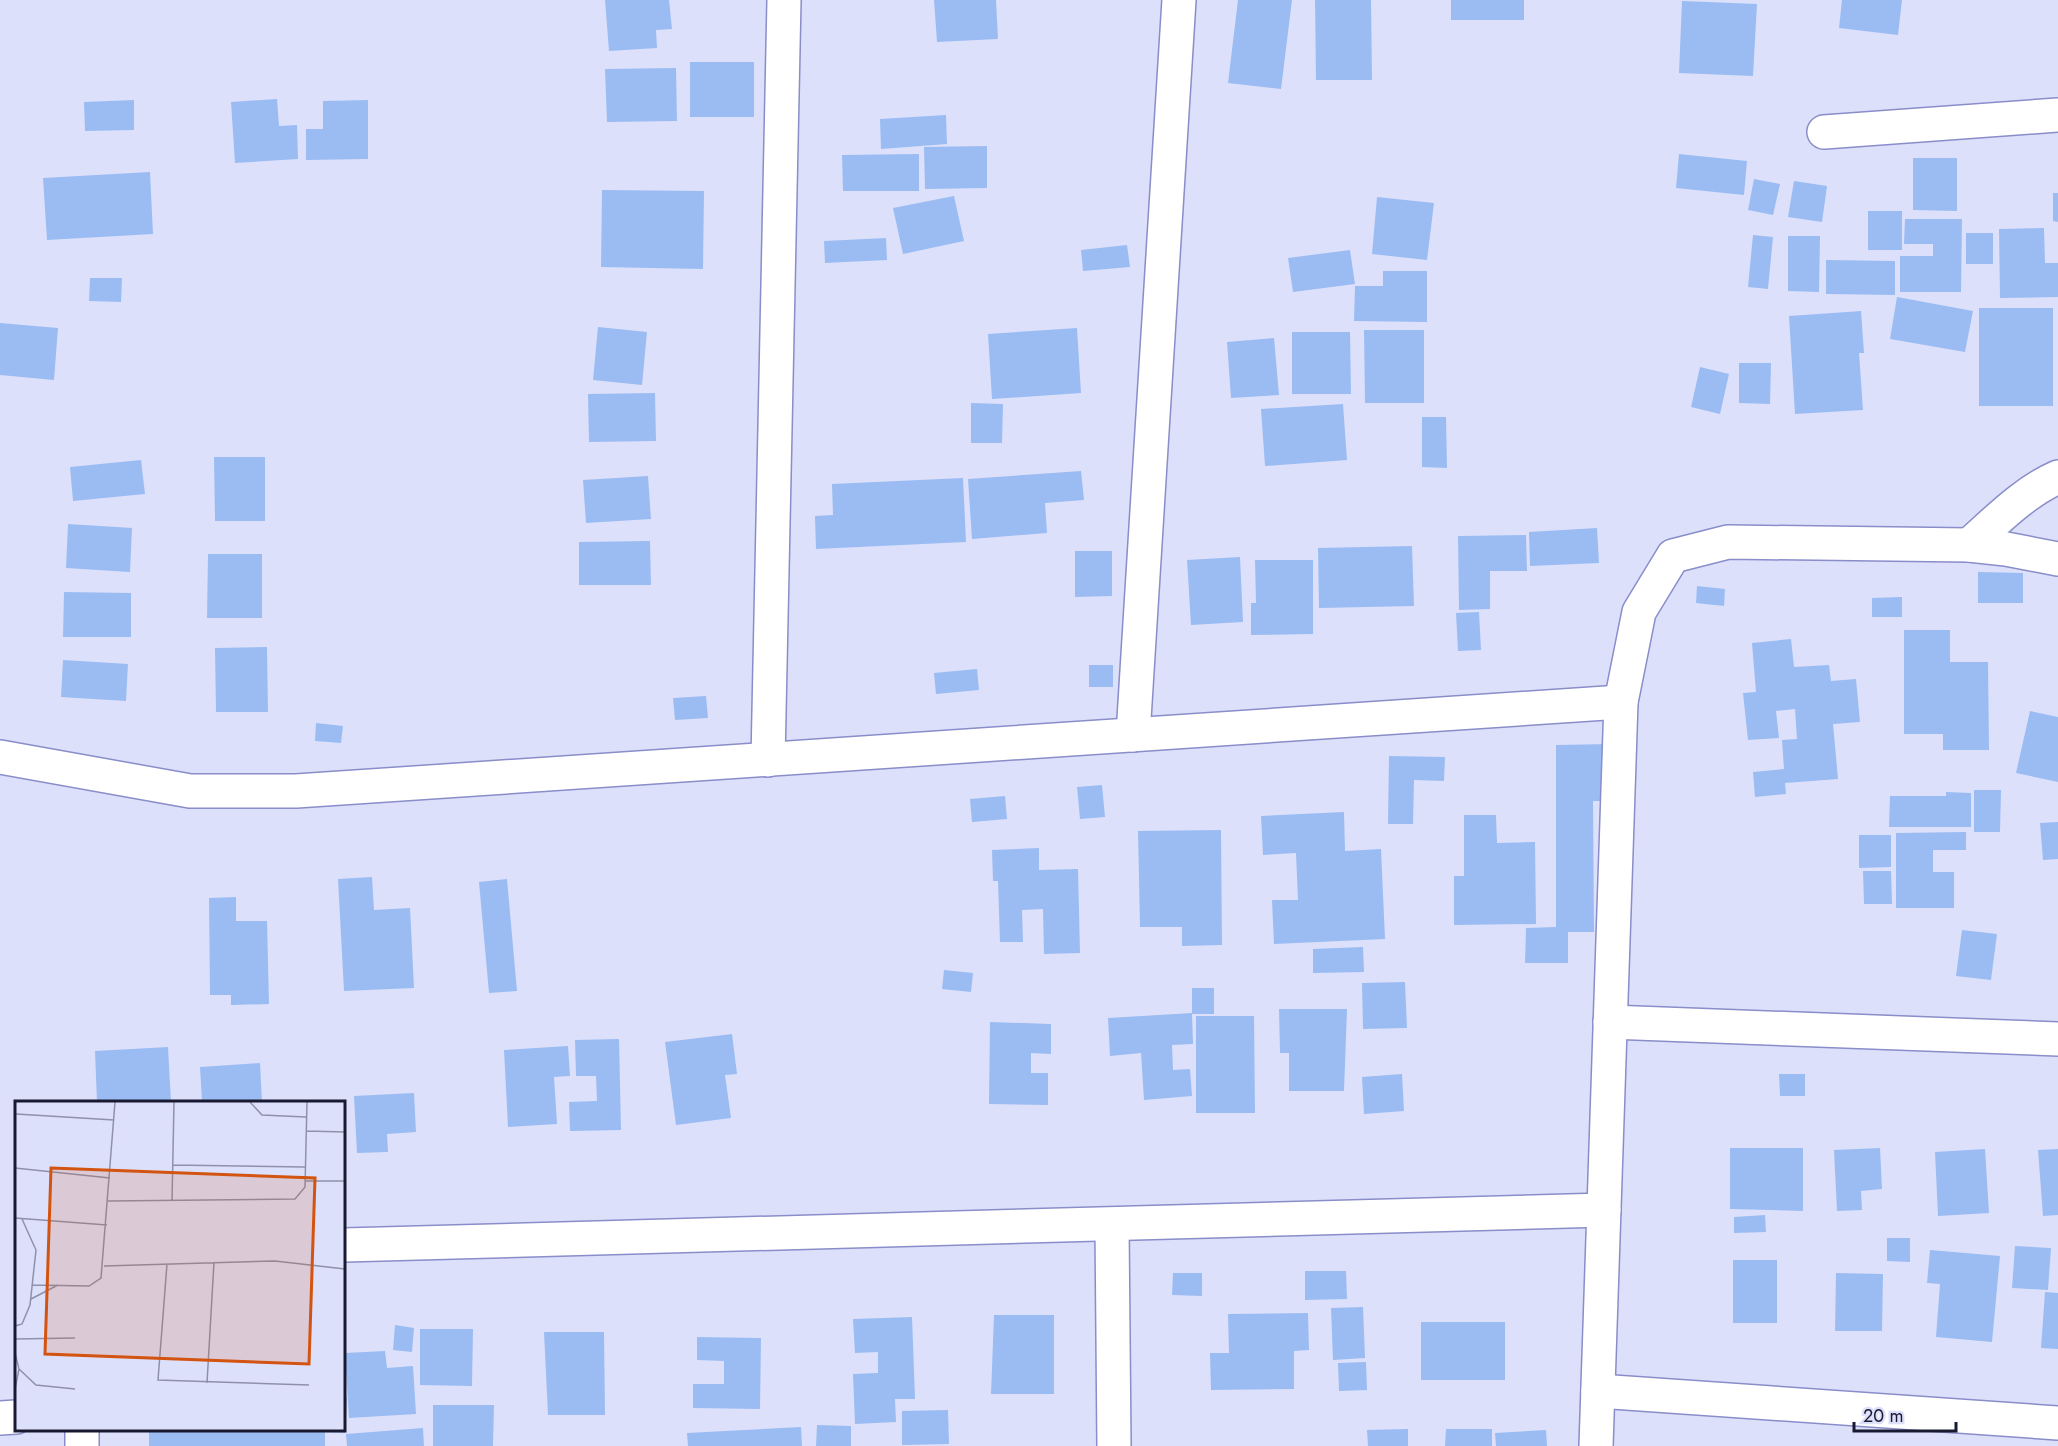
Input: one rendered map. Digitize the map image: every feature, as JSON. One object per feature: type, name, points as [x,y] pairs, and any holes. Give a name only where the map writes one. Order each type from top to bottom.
[{"type":"street","points":[[768,760],[784,0]]},
{"type":"street","points":[[1133,735],[1179,0]]},
{"type":"street","points":[[1824,132],[2058,115]]},
{"type":"street","points":[[1969,545],[2001,516],[2045,483],[2058,477]]},
{"type":"street","points":[[1596,1446],[1621,702],[1639,612],[1673,556],[1728,542],[1969,545],[2006,549],[2058,560]]},
{"type":"street","points":[[0,757],[190,791],[296,791],[1621,702]]},
{"type":"street","points":[[1610,1022],[2058,1039]]},
{"type":"street","points":[[345,1245],[1604,1210]]},
{"type":"street","points":[[1112,1225],[1114,1446]]},
{"type":"street","points":[[1598,1391],[2058,1423]]},
{"type":"street","points":[[0,1418],[15,1417]]},
{"type":"building","points":[[605,0],[669,0],[672,29],[656,30],[657,48],[609,51]]},
{"type":"building","points":[[934,0],[996,0],[998,39],[937,42]]},
{"type":"building","points":[[1238,0],[1292,0],[1281,89],[1228,83]]},
{"type":"building","points":[[1315,0],[1371,0],[1372,80],[1316,80]]},
{"type":"building","points":[[1451,0],[1524,0],[1524,20],[1451,20]]},
{"type":"building","points":[[1842,0],[1902,0],[1898,35],[1839,28]]},
{"type":"building","points":[[1682,1],[1757,4],[1753,76],[1679,73]]},
{"type":"building","points":[[690,62],[754,62],[754,117],[690,117]]},
{"type":"building","points":[[676,68],[677,121],[607,122],[605,69]]},
{"type":"building","points":[[277,99],[279,126],[297,125],[298,159],[235,163],[231,102]]},
{"type":"building","points":[[134,100],[134,130],[85,131],[84,102]]},
{"type":"building","points":[[368,100],[368,159],[306,160],[306,129],[323,129],[323,101]]},
{"type":"building","points":[[946,115],[947,144],[881,149],[880,119]]},
{"type":"building","points":[[987,146],[987,188],[925,189],[924,147]]},
{"type":"building","points":[[919,154],[919,191],[843,191],[842,155]]},
{"type":"building","points":[[1679,154],[1747,161],[1744,195],[1676,188]]},
{"type":"building","points":[[1913,158],[1957,158],[1957,211],[1913,210]]},
{"type":"building","points":[[150,172],[153,234],[47,240],[43,178]]},
{"type":"building","points":[[1754,179],[1780,184],[1773,215],[1748,210]]},
{"type":"building","points":[[1794,181],[1827,186],[1822,222],[1788,217]]},
{"type":"building","points":[[602,190],[704,191],[703,269],[601,267]]},
{"type":"building","points":[[2053,193],[2058,193],[2058,222],[2053,221]]},
{"type":"building","points":[[954,196],[964,241],[903,254],[893,208]]},
{"type":"building","points":[[1377,197],[1434,203],[1427,260],[1372,254]]},
{"type":"building","points":[[1868,211],[1902,211],[1902,250],[1868,250]]},
{"type":"building","points":[[1905,219],[1962,219],[1961,292],[1900,292],[1900,256],[1933,256],[1933,244],[1904,244]]},
{"type":"building","points":[[2044,228],[2045,263],[2058,263],[2058,297],[2000,298],[1999,229]]},
{"type":"building","points":[[1966,233],[1993,233],[1993,264],[1966,264]]},
{"type":"building","points":[[1753,235],[1773,237],[1768,289],[1748,287]]},
{"type":"building","points":[[1788,236],[1820,236],[1819,292],[1788,291]]},
{"type":"building","points":[[886,238],[887,260],[825,263],[824,241]]},
{"type":"building","points":[[1127,245],[1130,267],[1083,271],[1081,250]]},
{"type":"building","points":[[1350,250],[1355,284],[1293,292],[1288,258]]},
{"type":"building","points":[[1826,260],[1895,261],[1895,295],[1826,294]]},
{"type":"building","points":[[1383,271],[1427,271],[1427,322],[1354,321],[1355,286],[1383,286]]},
{"type":"building","points":[[90,278],[122,278],[121,302],[89,301]]},
{"type":"building","points":[[1897,297],[1973,311],[1965,352],[1890,339]]},
{"type":"building","points":[[1979,308],[2053,308],[2053,406],[1979,406]]},
{"type":"building","points":[[1861,311],[1864,353],[1859,353],[1863,410],[1795,414],[1789,316]]},
{"type":"building","points":[[0,323],[58,328],[54,380],[0,375]]},
{"type":"building","points":[[598,327],[647,332],[642,385],[593,380]]},
{"type":"building","points":[[1077,328],[1081,393],[992,399],[988,334]]},
{"type":"building","points":[[1364,330],[1424,330],[1424,403],[1365,403]]},
{"type":"building","points":[[1292,332],[1350,332],[1351,394],[1292,394]]},
{"type":"building","points":[[1274,338],[1279,395],[1231,398],[1227,342]]},
{"type":"building","points":[[1739,363],[1771,363],[1770,404],[1739,403]]},
{"type":"building","points":[[1700,367],[1729,374],[1720,414],[1691,407]]},
{"type":"building","points":[[655,393],[656,441],[589,442],[588,394]]},
{"type":"building","points":[[971,403],[1003,404],[1002,443],[971,443]]},
{"type":"building","points":[[1343,404],[1347,460],[1265,466],[1261,409]]},
{"type":"building","points":[[1422,417],[1446,417],[1447,468],[1422,467]]},
{"type":"building","points":[[214,457],[265,457],[265,521],[215,521]]},
{"type":"building","points":[[141,460],[145,494],[73,501],[70,467]]},
{"type":"building","points":[[1081,471],[1084,500],[1045,503],[1047,533],[972,539],[968,479]]},
{"type":"building","points":[[648,476],[651,519],[586,523],[583,480]]},
{"type":"building","points":[[963,478],[966,542],[816,549],[815,516],[833,515],[832,484]]},
{"type":"building","points":[[68,524],[132,528],[130,572],[66,568]]},
{"type":"building","points":[[1597,528],[1599,563],[1530,566],[1529,532]]},
{"type":"building","points":[[1526,535],[1527,571],[1490,571],[1490,609],[1459,610],[1458,536]]},
{"type":"building","points":[[650,541],[651,585],[579,585],[579,542]]},
{"type":"building","points":[[1412,546],[1414,606],[1319,608],[1318,548]]},
{"type":"building","points":[[1075,551],[1112,551],[1112,596],[1075,597]]},
{"type":"building","points":[[208,554],[262,554],[262,618],[207,618]]},
{"type":"building","points":[[1240,557],[1243,622],[1191,625],[1187,560]]},
{"type":"building","points":[[1255,560],[1313,560],[1313,634],[1251,635],[1251,603],[1256,603]]},
{"type":"building","points":[[1978,572],[2023,573],[2023,603],[1978,603]]},
{"type":"building","points":[[1697,586],[1725,589],[1724,606],[1696,603]]},
{"type":"building","points":[[64,592],[131,593],[131,637],[63,637]]},
{"type":"building","points":[[1902,597],[1902,617],[1872,617],[1872,598]]},
{"type":"building","points":[[1479,612],[1481,650],[1458,651],[1456,613]]},
{"type":"building","points":[[1904,630],[1950,630],[1950,662],[1988,662],[1989,750],[1943,750],[1943,734],[1904,734]]},
{"type":"building","points":[[1791,639],[1794,667],[1829,665],[1831,681],[1856,679],[1860,722],[1833,724],[1838,779],[1785,783],[1786,794],[1755,797],[1753,772],[1784,769],[1782,740],[1797,739],[1795,709],[1776,711],[1779,738],[1748,740],[1743,693],[1756,692],[1752,643]]},
{"type":"building","points":[[267,647],[268,712],[216,712],[215,648]]},
{"type":"building","points":[[63,660],[128,664],[126,701],[61,697]]},
{"type":"building","points":[[1089,665],[1113,665],[1113,687],[1089,687]]},
{"type":"building","points":[[977,669],[979,690],[936,694],[934,673]]},
{"type":"building","points":[[706,696],[708,718],[675,720],[673,698]]},
{"type":"building","points":[[2030,711],[2058,717],[2058,782],[2016,773]]},
{"type":"building","points":[[316,723],[343,726],[341,743],[315,741]]},
{"type":"building","points":[[1612,744],[1611,801],[1593,801],[1594,932],[1568,932],[1568,963],[1525,963],[1526,928],[1556,927],[1556,745]]},
{"type":"building","points":[[1389,756],[1445,757],[1444,781],[1414,780],[1413,824],[1388,824]]},
{"type":"building","points":[[1102,785],[1105,817],[1080,819],[1077,787]]},
{"type":"building","points":[[1974,790],[2001,790],[2000,832],[1974,832]]},
{"type":"building","points":[[1946,792],[1971,793],[1971,827],[1889,827],[1890,796],[1946,796]]},
{"type":"building","points":[[1005,796],[1007,819],[972,822],[970,799]]},
{"type":"building","points":[[1344,812],[1345,851],[1381,849],[1385,939],[1274,944],[1272,900],[1298,900],[1296,853],[1263,855],[1261,816]]},
{"type":"building","points":[[1464,815],[1496,815],[1497,843],[1535,842],[1536,924],[1454,925],[1454,876],[1464,876]]},
{"type":"building","points":[[2058,822],[2058,859],[2043,860],[2040,823]]},
{"type":"building","points":[[1221,830],[1222,945],[1182,946],[1182,927],[1140,927],[1138,831]]},
{"type":"building","points":[[1966,832],[1966,850],[1933,850],[1933,872],[1954,872],[1954,908],[1896,908],[1896,833]]},
{"type":"building","points":[[1859,835],[1891,835],[1891,867],[1859,868]]},
{"type":"building","points":[[1039,848],[1039,870],[1078,869],[1080,953],[1044,954],[1043,909],[1022,910],[1023,942],[1000,942],[998,881],[993,881],[992,850]]},
{"type":"building","points":[[1863,871],[1891,871],[1892,904],[1864,904]]},
{"type":"building","points":[[372,877],[374,910],[410,908],[414,988],[344,991],[338,879]]},
{"type":"building","points":[[507,879],[517,991],[489,993],[479,882]]},
{"type":"building","points":[[236,897],[236,921],[267,921],[269,1004],[231,1005],[231,995],[210,995],[209,898]]},
{"type":"building","points":[[1962,930],[1997,934],[1991,980],[1956,976]]},
{"type":"building","points":[[1363,947],[1364,972],[1313,973],[1313,949]]},
{"type":"building","points":[[944,970],[973,973],[971,992],[942,989]]},
{"type":"building","points":[[1405,982],[1407,1028],[1363,1029],[1362,983]]},
{"type":"building","points":[[1192,988],[1214,988],[1214,1014],[1192,1014]]},
{"type":"building","points":[[1279,1009],[1347,1009],[1344,1091],[1289,1091],[1289,1053],[1280,1053]]},
{"type":"building","points":[[1192,1013],[1193,1044],[1172,1045],[1173,1070],[1190,1069],[1192,1096],[1144,1100],[1141,1053],[1110,1056],[1108,1018]]},
{"type":"building","points":[[1196,1016],[1254,1016],[1255,1113],[1196,1113]]},
{"type":"building","points":[[990,1022],[1051,1024],[1051,1054],[1031,1053],[1031,1073],[1048,1073],[1048,1105],[989,1104]]},
{"type":"building","points":[[732,1034],[737,1074],[725,1075],[731,1118],[676,1125],[665,1042]]},
{"type":"building","points":[[619,1039],[621,1130],[570,1131],[569,1102],[597,1101],[596,1076],[576,1076],[575,1040]]},
{"type":"building","points":[[568,1046],[570,1076],[554,1077],[557,1124],[508,1127],[504,1050]]},
{"type":"building","points":[[168,1047],[171,1101],[97,1101],[95,1051]]},
{"type":"building","points":[[260,1063],[262,1101],[202,1101],[200,1067]]},
{"type":"building","points":[[1402,1074],[1404,1111],[1364,1114],[1362,1077]]},
{"type":"building","points":[[1779,1074],[1805,1074],[1805,1096],[1780,1096]]},
{"type":"building","points":[[414,1093],[416,1132],[387,1134],[388,1152],[357,1153],[354,1096]]},
{"type":"building","points":[[1730,1148],[1803,1148],[1803,1211],[1730,1209]]},
{"type":"building","points":[[1880,1148],[1882,1189],[1861,1191],[1862,1210],[1837,1211],[1834,1150]]},
{"type":"building","points":[[1985,1149],[1989,1213],[1938,1216],[1935,1152]]},
{"type":"building","points":[[2058,1149],[2058,1215],[2043,1216],[2038,1150]]},
{"type":"building","points":[[1765,1215],[1766,1232],[1734,1233],[1734,1217]]},
{"type":"building","points":[[1887,1238],[1910,1238],[1910,1262],[1887,1261]]},
{"type":"building","points":[[2015,1246],[2051,1248],[2048,1290],[2012,1288]]},
{"type":"building","points":[[1930,1250],[2000,1256],[1992,1342],[1936,1337],[1940,1284],[1927,1283]]},
{"type":"building","points":[[1733,1260],[1777,1260],[1777,1323],[1733,1323]]},
{"type":"building","points":[[1305,1271],[1346,1271],[1347,1299],[1305,1300]]},
{"type":"building","points":[[1173,1273],[1202,1273],[1202,1296],[1172,1295]]},
{"type":"building","points":[[1836,1273],[1883,1274],[1882,1331],[1835,1331]]},
{"type":"building","points":[[2045,1292],[2058,1293],[2058,1349],[2041,1348]]},
{"type":"building","points":[[1363,1307],[1365,1358],[1333,1360],[1331,1308]]},
{"type":"building","points":[[1308,1313],[1309,1350],[1294,1351],[1294,1389],[1211,1390],[1210,1353],[1229,1353],[1228,1314]]},
{"type":"building","points":[[994,1315],[1054,1315],[1054,1394],[991,1394]]},
{"type":"building","points":[[912,1317],[915,1399],[895,1399],[896,1422],[855,1424],[853,1374],[878,1373],[878,1352],[855,1353],[853,1319]]},
{"type":"building","points":[[1421,1322],[1505,1322],[1505,1380],[1421,1380]]},
{"type":"building","points":[[395,1325],[414,1328],[412,1352],[393,1350]]},
{"type":"building","points":[[420,1329],[473,1329],[472,1386],[420,1385]]},
{"type":"building","points":[[544,1332],[604,1332],[605,1415],[548,1415]]},
{"type":"building","points":[[697,1337],[761,1338],[760,1409],[693,1408],[693,1384],[724,1384],[724,1361],[697,1360]]},
{"type":"building","points":[[385,1351],[387,1368],[413,1366],[416,1414],[349,1418],[345,1353]]},
{"type":"building","points":[[1366,1362],[1367,1390],[1339,1391],[1338,1363]]},
{"type":"building","points":[[345,1397],[347,1397],[345,1433],[327,1432],[345,1431]]},
{"type":"building","points":[[433,1405],[494,1405],[493,1446],[433,1446]]},
{"type":"building","points":[[948,1410],[949,1444],[902,1445],[902,1411]]},
{"type":"building","points":[[817,1425],[851,1426],[851,1446],[816,1446]]},
{"type":"building","points":[[801,1427],[802,1446],[688,1446],[687,1433]]},
{"type":"building","points":[[423,1428],[424,1446],[347,1446],[346,1434]]},
{"type":"building","points":[[1408,1429],[1408,1446],[1368,1446],[1367,1430]]},
{"type":"building","points":[[1446,1429],[1492,1429],[1492,1446],[1445,1446]]},
{"type":"building","points":[[1546,1430],[1547,1446],[1496,1446],[1495,1433]]},
{"type":"building","points":[[149,1431],[325,1431],[325,1446],[149,1446]]}]
